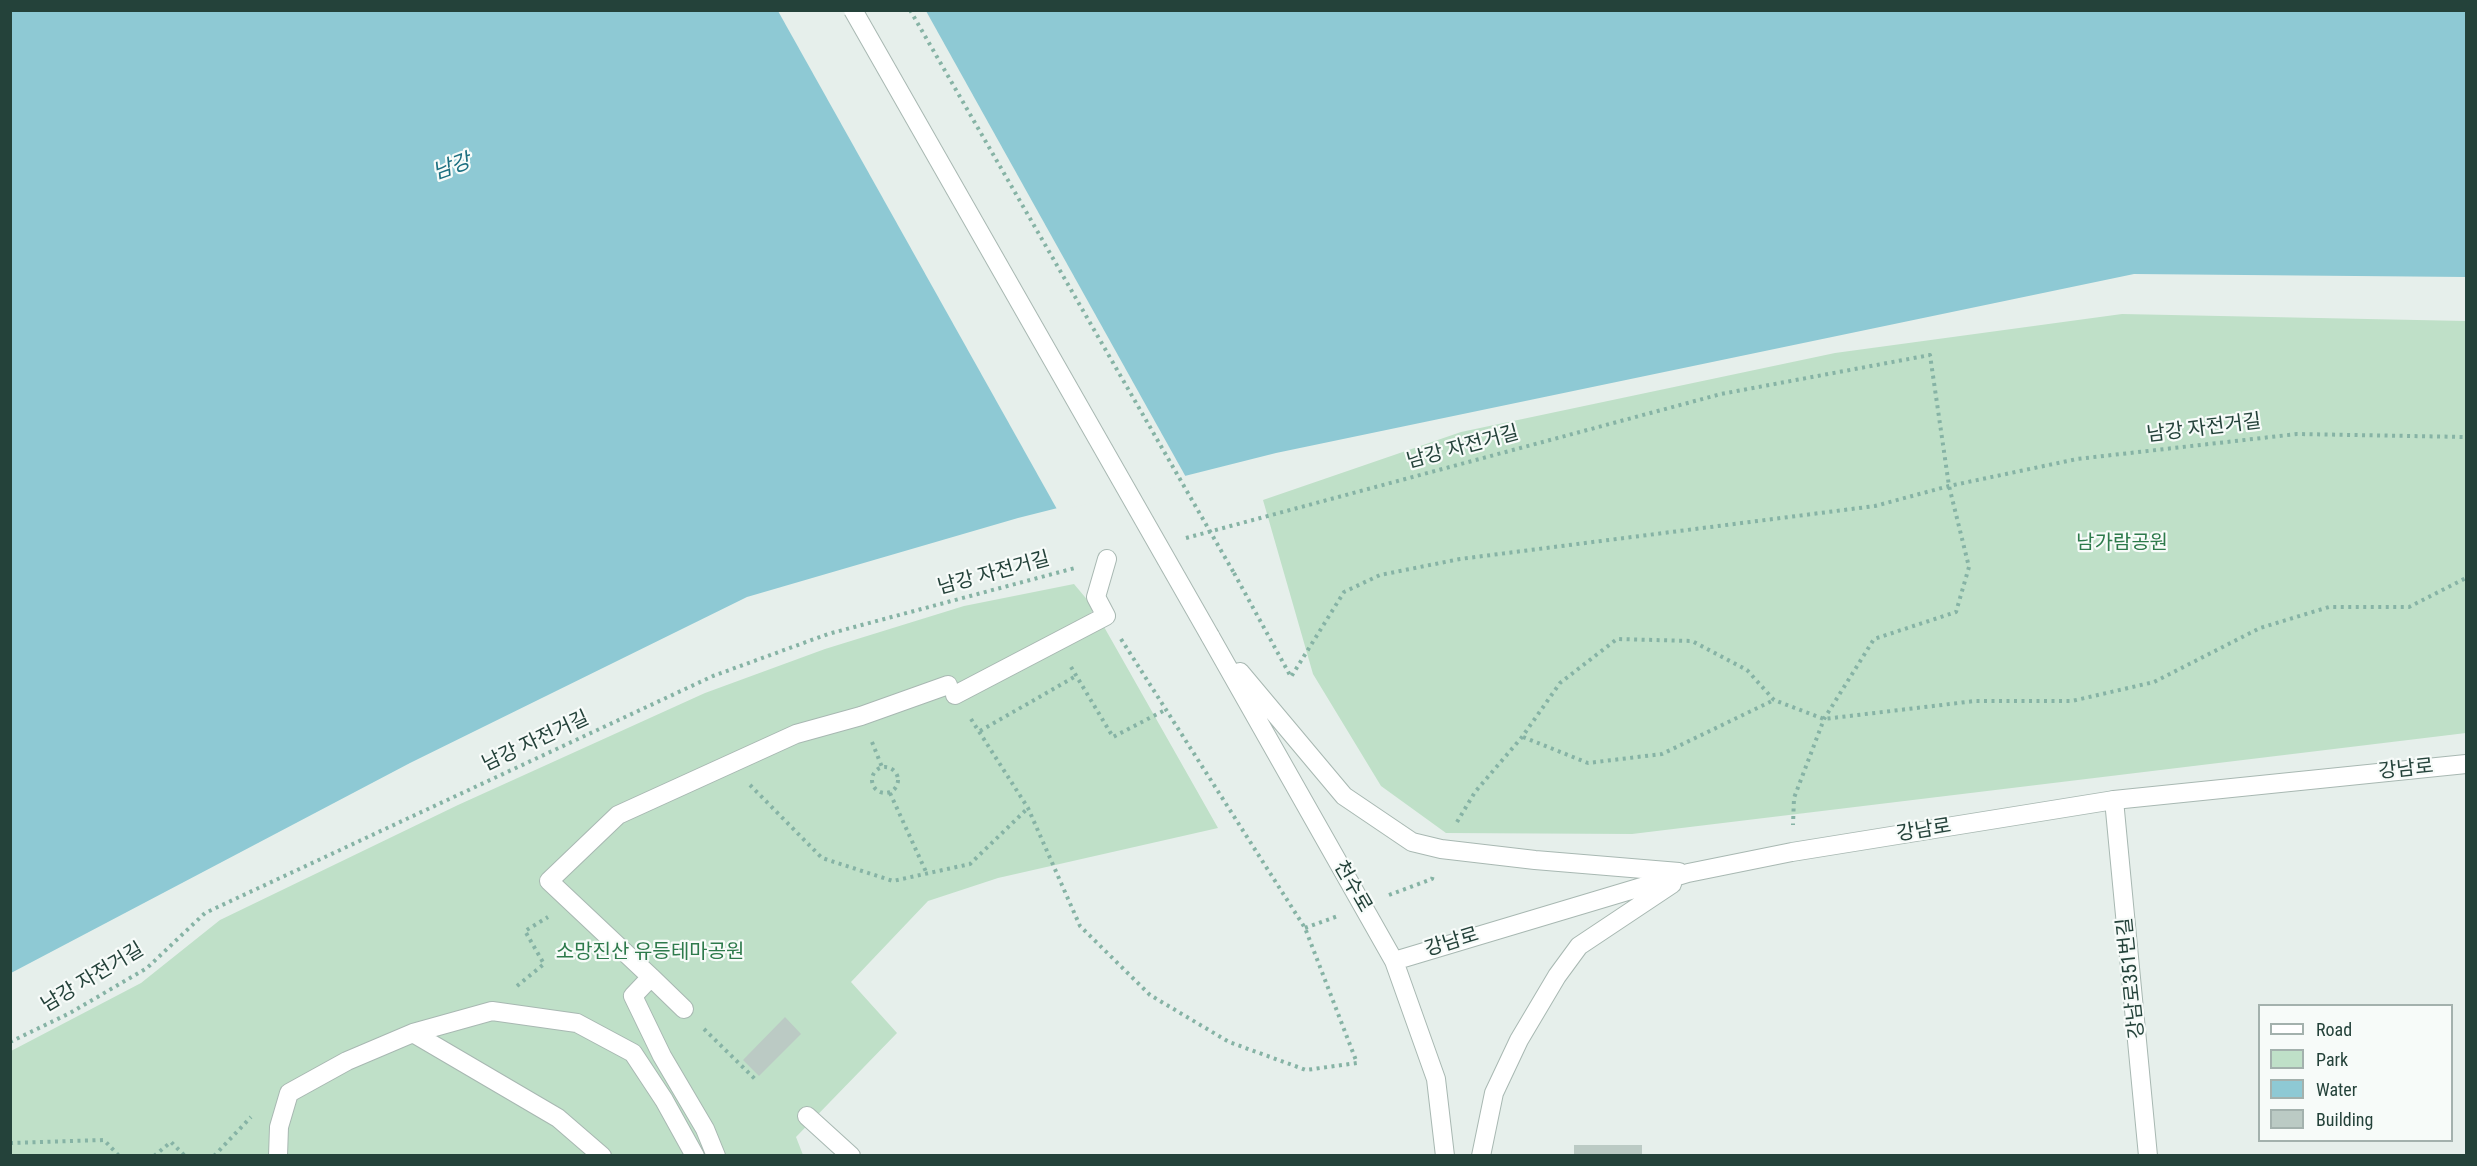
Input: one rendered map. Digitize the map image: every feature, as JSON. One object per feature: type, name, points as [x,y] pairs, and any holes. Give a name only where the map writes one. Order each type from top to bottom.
[{"type":"street","points":[[853,10],[1210,636],[1344,796],[1412,842],[1442,849],[1688,873]]},
{"type":"street","points":[[684,1009],[549,880],[618,815],[796,734],[952,690],[1106,616],[1096,597],[1107,559]]},
{"type":"street","name":"천수로","points":[[1210,636],[1394,961],[1436,1079],[1445,1155]]},
{"type":"street","name":"강남로","points":[[1394,961],[1688,873],[1792,852],[2114,800],[2466,764]]},
{"type":"street","name":"강남로351번길","points":[[2114,800],[2148,1155]]},
{"type":"street","points":[[1481,1155],[1494,1093],[1519,1040],[1579,946],[1688,873]]},
{"type":"street","points":[[651,977],[633,996],[662,1056],[705,1129],[716,1155]]},
{"type":"street","points":[[278,1155],[279,1127],[289,1093],[347,1061],[413,1033],[492,1011],[577,1023],[633,1053],[664,1100],[695,1155]]},
{"type":"street","points":[[413,1033],[558,1118],[602,1155]]},
{"type":"street","points":[[807,1116],[851,1155]]},
{"type":"path","name":"남강 자전거길","points":[[910,10],[1291,676],[1344,592],[1380,575],[1460,560],[1875,506],[1949,486],[2077,459],[2297,434],[2466,437]]},
{"type":"path","name":"남강 자전거길","points":[[1185,539],[1721,394],[1930,355],[1949,486]]},
{"type":"path","points":[[1792,852],[1794,798],[1824,719],[1874,639],[1956,612],[1969,567],[1949,486]]},
{"type":"path","name":"남강 자전거길","points":[[10,1042],[70,1012],[147,968],[205,913],[713,676],[828,634],[1107,559]]},
{"type":"path","points":[[1305,928],[1432,879],[1442,849],[1475,792],[1522,737],[1560,683],[1617,639],[1692,641],[1747,670],[1774,700],[1824,719],[1976,701],[2072,701],[2154,682],[2260,627],[2329,607],[2409,607],[2466,578]]},
{"type":"path","points":[[952,690],[1028,808],[1080,926],[1150,995],[1229,1042],[1306,1070],[1358,1063],[1305,928],[1106,616]]},
{"type":"path","points":[[1056,642],[1113,737],[1167,709]]},
{"type":"path","points":[[980,731],[1076,676]]},
{"type":"path","points":[[1522,737],[1588,763],[1662,754],[1774,700]]},
{"type":"path","points":[[729,763],[822,858],[893,881],[970,864],[1028,808]]},
{"type":"path","points":[[882,767],[895,771],[899,779],[897,787],[890,793],[882,793],[873,784],[873,776],[882,767]]},
{"type":"path","points":[[890,793],[927,874]]},
{"type":"path","points":[[512,990],[544,964],[525,931],[551,915]]},
{"type":"path","points":[[684,1009],[757,1081]]},
{"type":"path","points":[[214,1155],[253,1116]]},
{"type":"path","points":[[10,1143],[104,1140],[119,1155]]},
{"type":"path","points":[[154,1155],[171,1142],[185,1155]]},
{"type":"green space","name":"남가람공원","points":[[2122,314],[2466,321],[2466,733],[1632,834],[1446,833],[1381,786],[1313,674],[1263,500],[1461,432],[1835,353]]},
{"type":"green space","name":"소망진산 유등테마공원","points":[[1074,584],[1095,609],[1086,617],[1099,618],[1218,828],[998,878],[928,901],[851,982],[897,1033],[796,1137],[803,1155],[11,1156],[11,1051],[141,983],[220,920],[458,805],[705,693],[825,649],[964,606]]},
{"type":"water","name":"남강","points":[[11,11],[2466,11],[2466,277],[2134,274],[1276,453],[1018,518],[747,597],[410,763],[11,973]]},
{"type":"pier","points":[[778,11],[926,11],[1187,479],[1058,511]]},
{"type":"building","points":[[785,1017],[801,1034],[759,1076],[743,1060]]},
{"type":"building","points":[[1574,1145],[1642,1145],[1642,1156],[1574,1156]]}]
